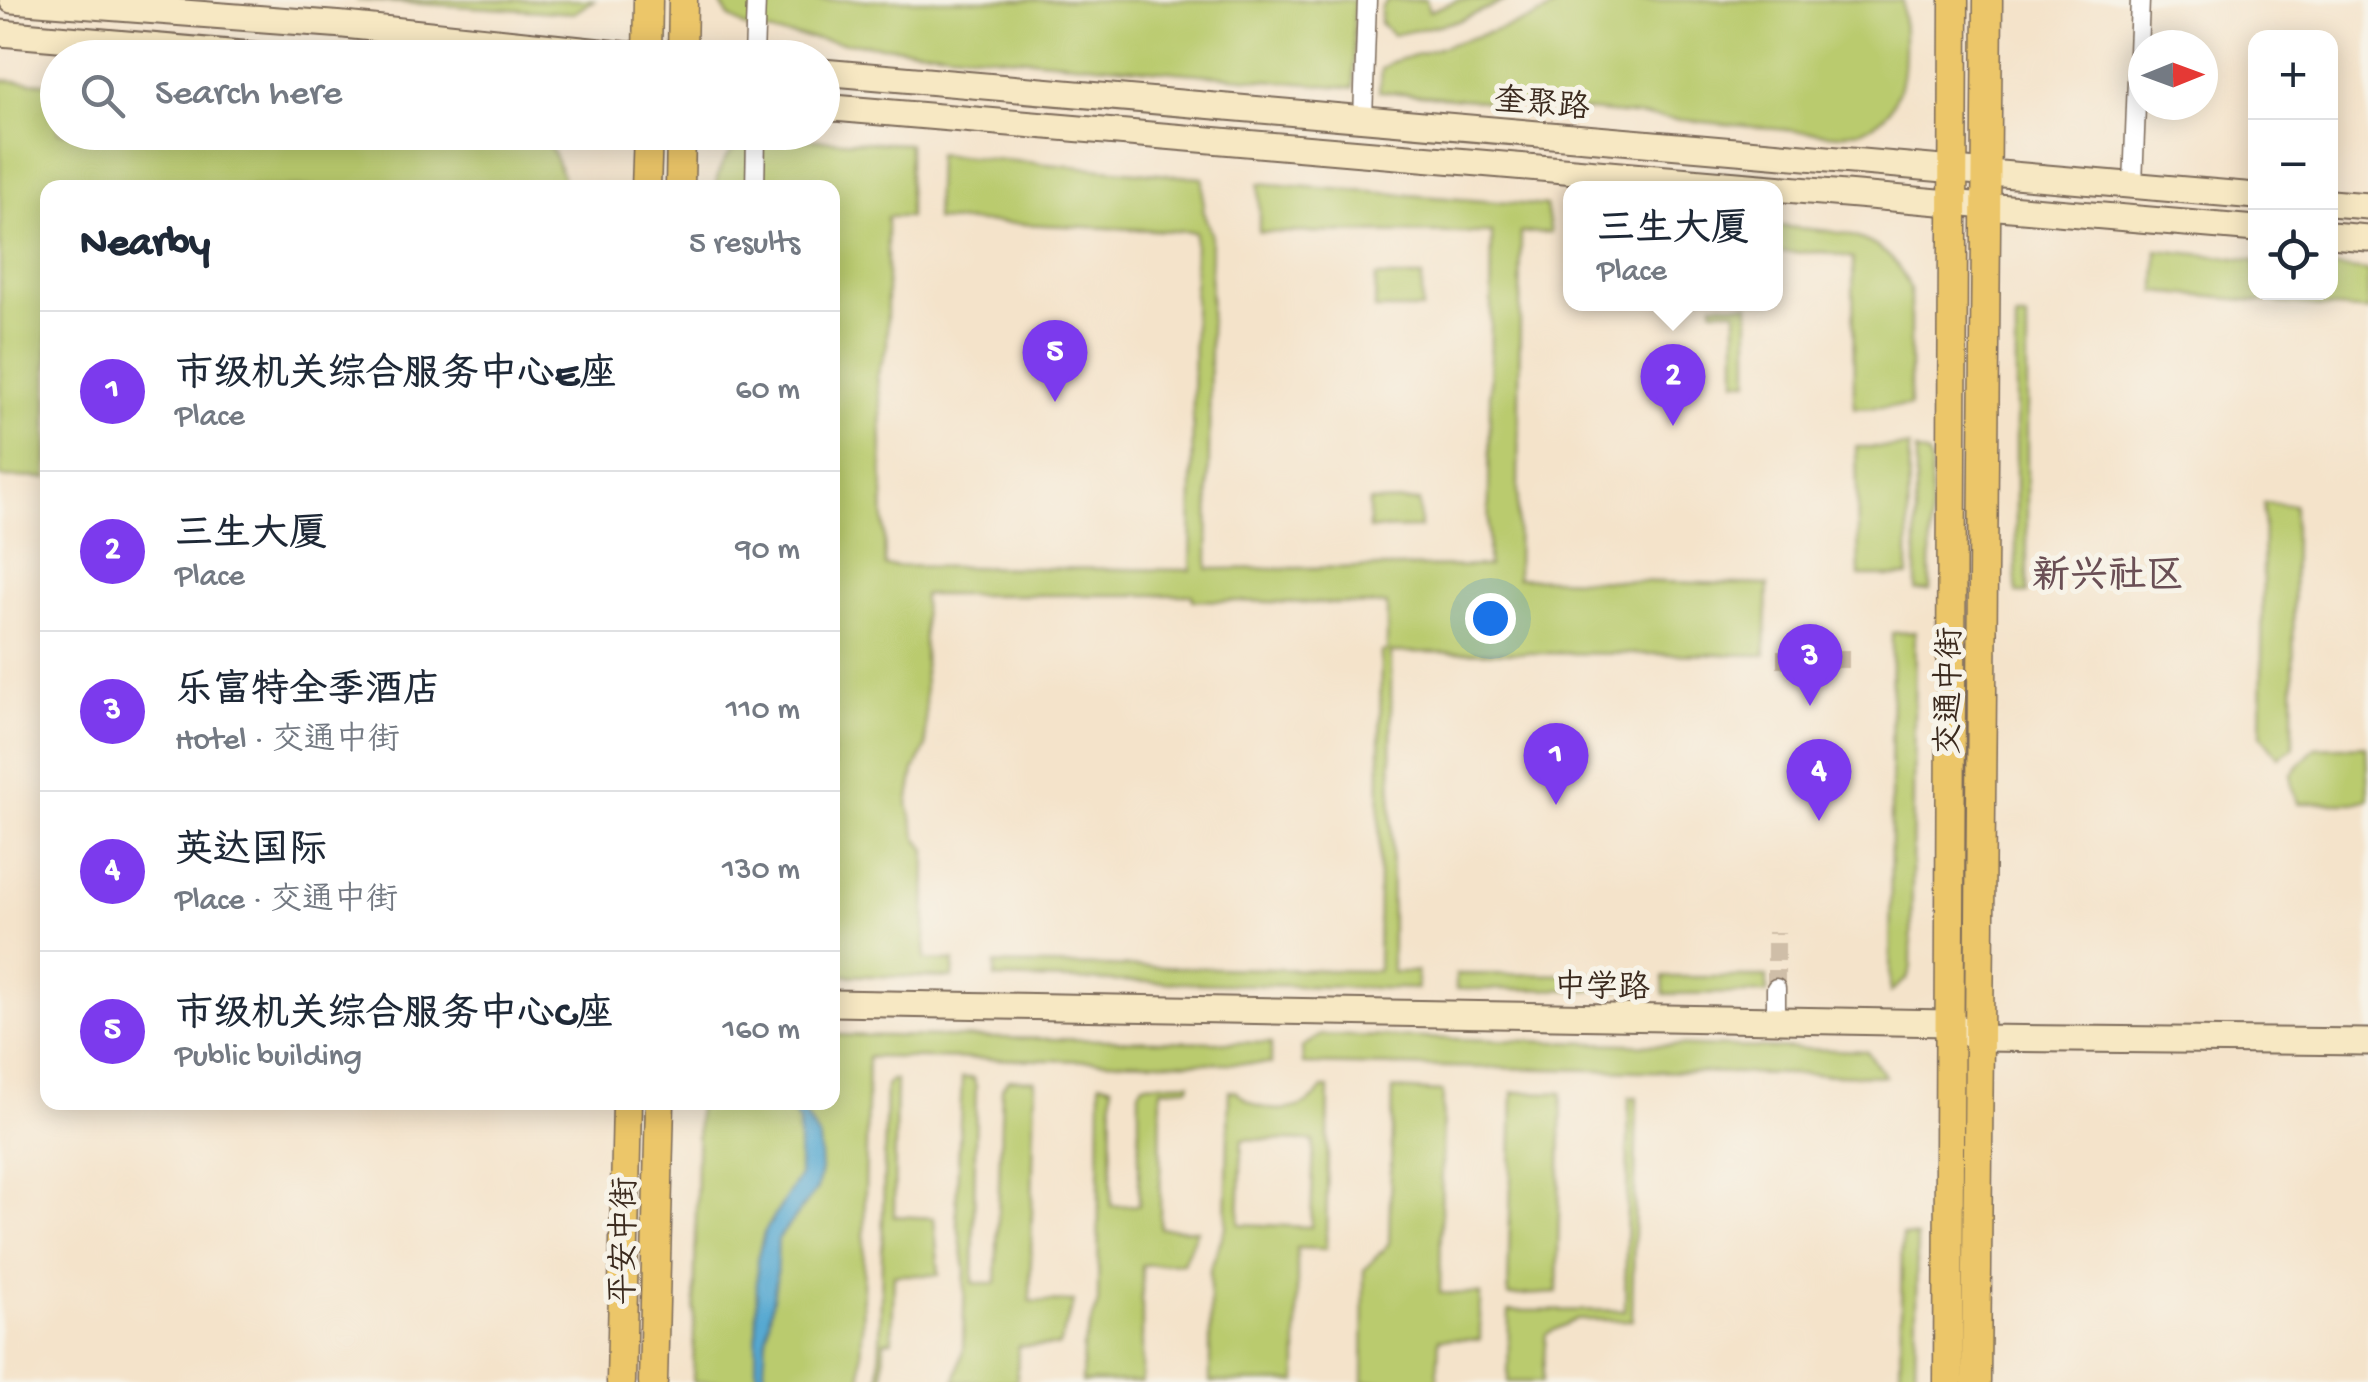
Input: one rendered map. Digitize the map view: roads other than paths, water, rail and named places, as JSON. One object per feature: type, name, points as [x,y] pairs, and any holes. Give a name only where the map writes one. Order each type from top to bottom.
[{"type":"main road","points":[[12,0],[480,40]]},
{"type":"main road","points":[[647,40],[648,0]]},
{"type":"main road","points":[[683,40],[684,0]]},
{"type":"main road","name":"交通中街","points":[[1948,1382],[1954,0]]},
{"type":"main road","name":"交通中街","points":[[1976,1382],[1988,0]]},
{"type":"main road","points":[[0,33],[81,40]]},
{"type":"main road","name":"奎聚路","points":[[840,74],[2248,195]]},
{"type":"main road","name":"奎聚路","points":[[840,109],[1695,181]]},
{"type":"main road","points":[[646,180],[647,150]]},
{"type":"main road","points":[[680,180],[681,150]]},
{"type":"main road","name":"奎聚路","points":[[1783,188],[2248,228]]},
{"type":"main road","points":[[2338,203],[2368,206]]},
{"type":"main road","points":[[2338,236],[2368,238]]},
{"type":"main road","name":"中学路","points":[[840,1002],[1949,1023],[1979,1038],[2368,1042]]},
{"type":"main road","name":"平安中街","points":[[621,1382],[627,1110]]},
{"type":"main road","name":"平安中街","points":[[653,1382],[660,1110]]},
{"type":"street","points":[[755,40],[756,0]]},
{"type":"street","points":[[1363,118],[1367,0]]},
{"type":"street","points":[[2134,186],[2140,0]]},
{"type":"street","points":[[755,180],[756,150]]},
{"type":"street","points":[[1776,988],[1776,1020]]},
{"type":"water","points":[[792,1110],[802,1110],[819,1138],[821,1170],[817,1189],[778,1239],[766,1339],[764,1368],[768,1382],[760,1382],[756,1368],[757,1260],[764,1233],[799,1177],[799,1123]]},
{"type":"tunnel","points":[[1777,659],[1854,659]]},
{"type":"tunnel","points":[[1776,932],[1776,988]]},
{"type":"place","name":"市级机关综合服务中心C座","points":[[1055,402]]},
{"type":"place","name":"三生大厦","points":[[1673,426]]},
{"type":"place","name":"乐富特全季酒店","points":[[1810,706]]},
{"type":"place","name":"市级机关综合服务中心E座","points":[[1556,805]]},
{"type":"place","name":"英达国际","points":[[1819,821]]},
{"type":"district","name":"新兴社区","points":[[2108,573]]}]
